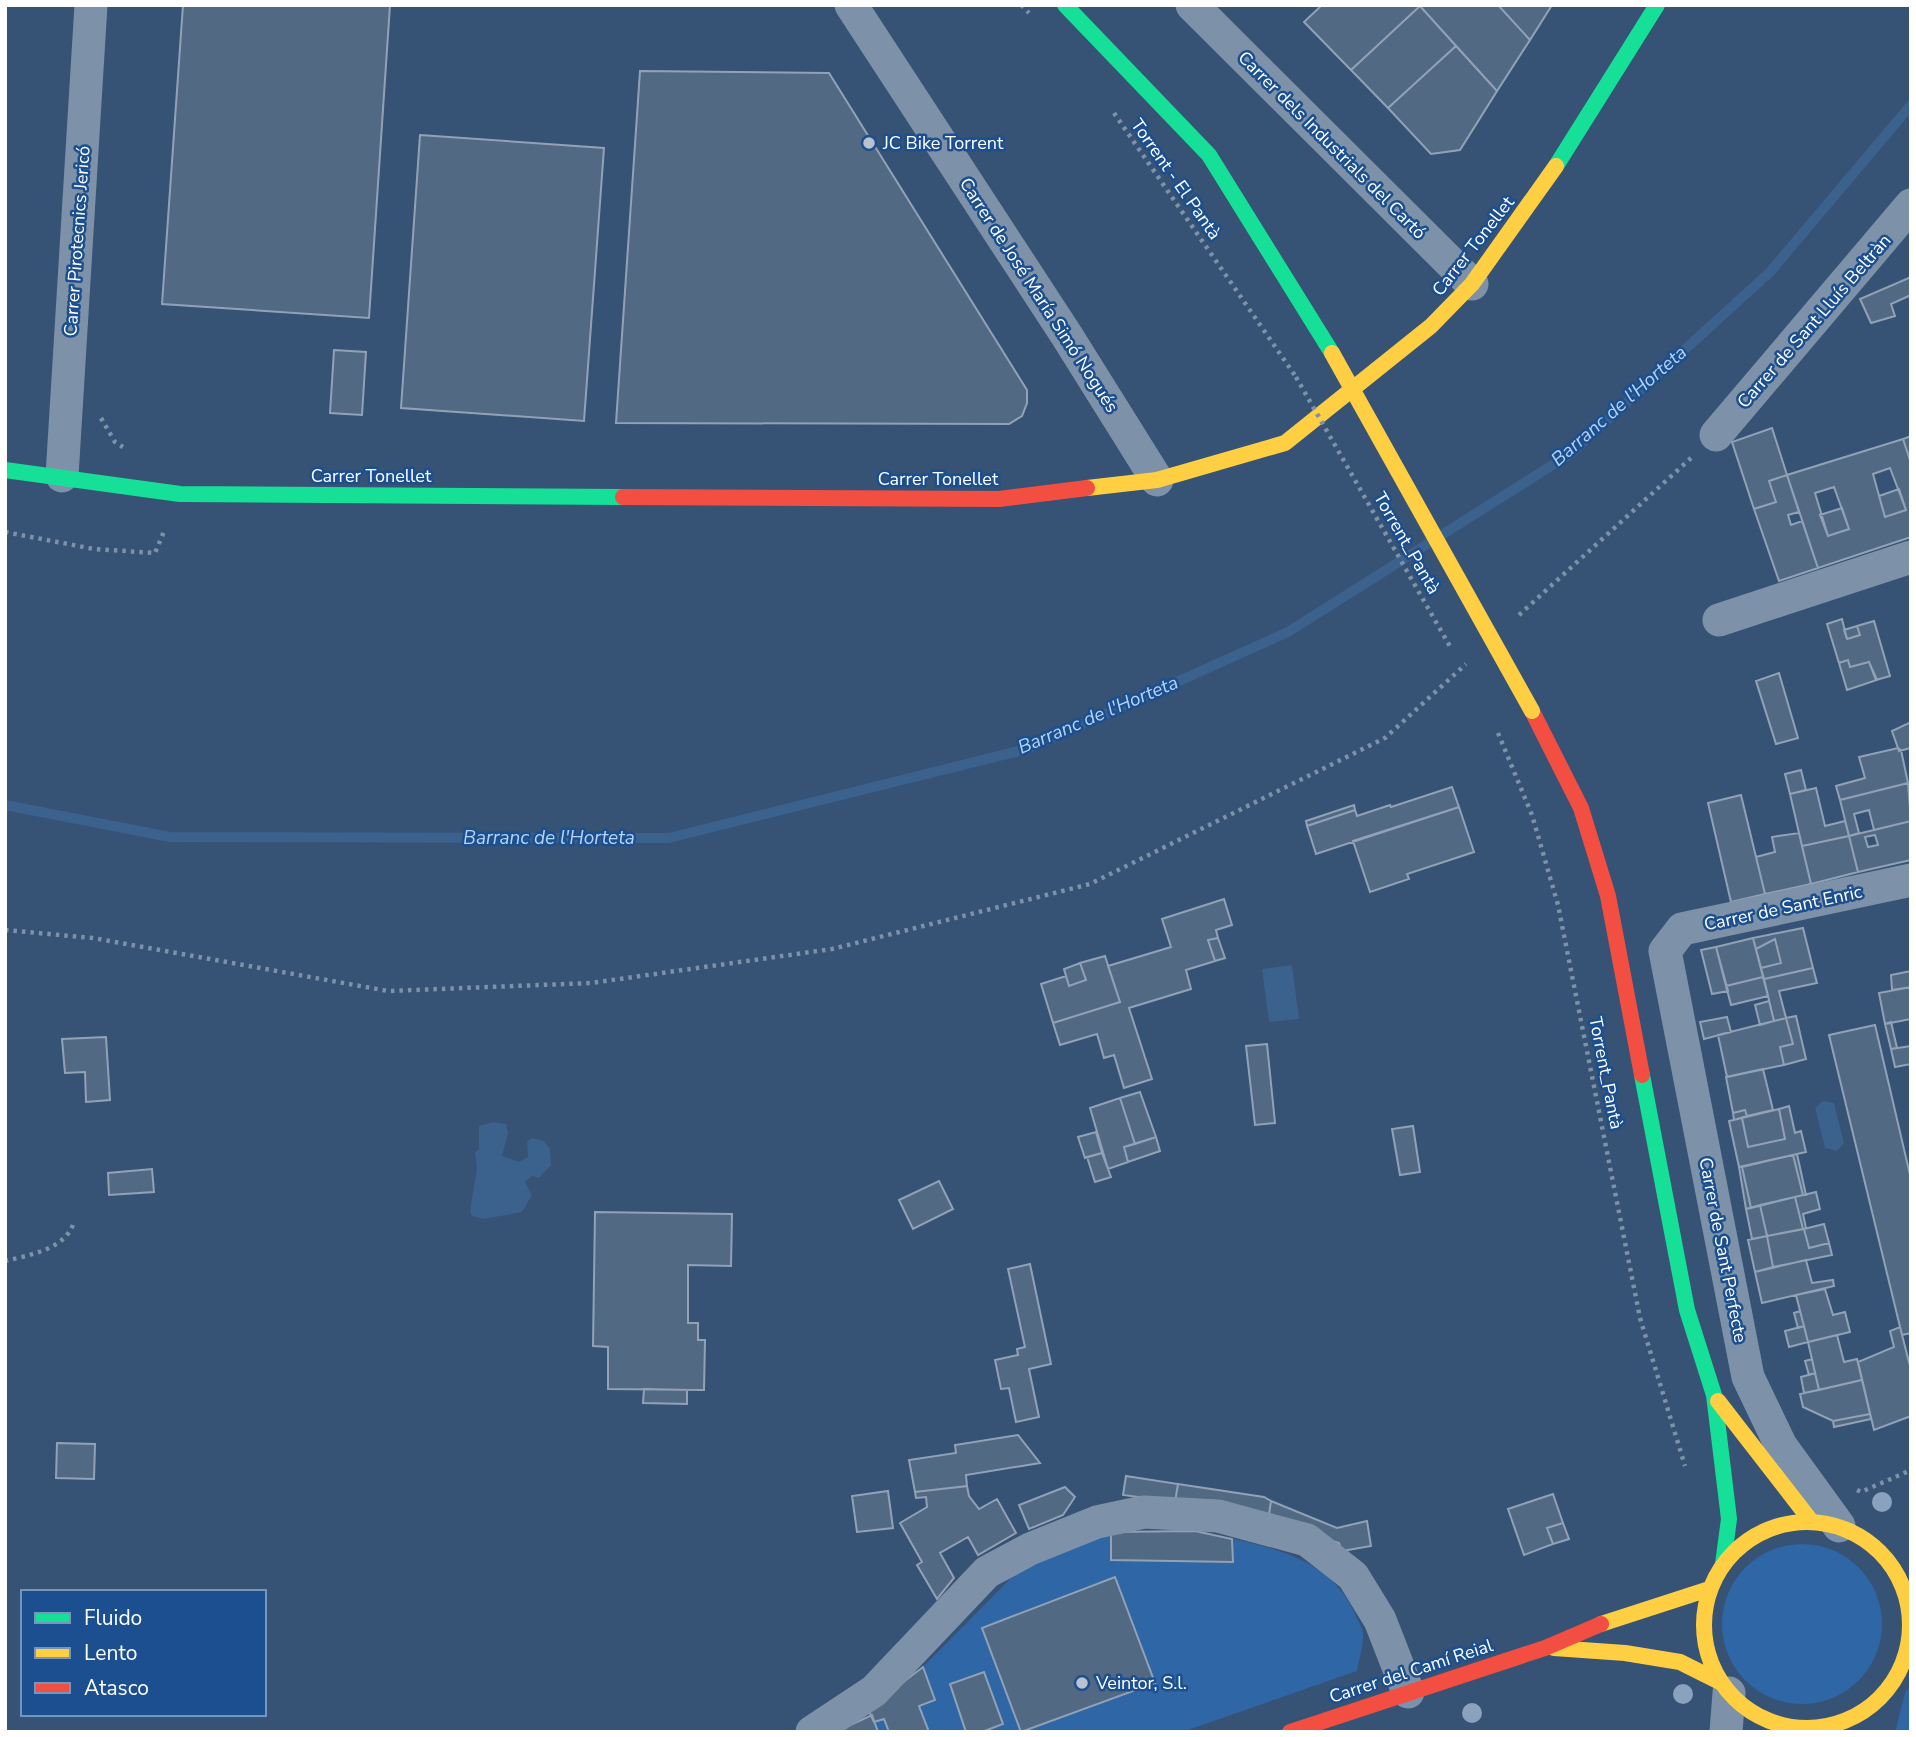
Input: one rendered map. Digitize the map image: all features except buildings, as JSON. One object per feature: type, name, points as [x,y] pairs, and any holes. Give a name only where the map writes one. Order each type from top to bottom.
[{"type":"street","name":"Carrer Pirotecnics Jericó","points":[[62,476],[91,5]]},
{"type":"street","name":"Carrer de José María Simó Nogués","points":[[851,5],[1067,336],[1157,480]]},
{"type":"street","points":[[1065,5],[1209,155],[1332,353],[1532,711],[1581,808],[1608,896],[1687,1310],[1714,1395],[1726,1469],[1729,1519],[1723,1564]]},
{"type":"street","name":"Carrer dels Industrials del Cartó","points":[[1192,5],[1472,284]]},
{"type":"street","name":"Carrer Tonellet","points":[[5,470],[180,494],[999,499],[1157,480],[1285,443],[1432,326],[1472,284],[1550,175],[1657,5]]},
{"type":"street","name":"Carrer de Sant Lluís Beltràn","points":[[1716,435],[1911,205]]},
{"type":"street","points":[[1719,620],[1911,557]]},
{"type":"street","name":"Carrer de Sant Enric","points":[[1665,951],[1682,929],[1911,880]]},
{"type":"street","name":"Carrer de Sant Perfecte","points":[[1665,951],[1748,1377],[1781,1446],[1825,1524]]},
{"type":"street","points":[[1714,1395],[1757,1455],[1825,1524]]},
{"type":"street","points":[[812,1732],[874,1691],[988,1572],[1030,1549],[1097,1522],[1144,1512],[1218,1516],[1307,1541],[1353,1576],[1380,1620],[1408,1692]]},
{"type":"street","points":[[1825,1524],[1861,1536],[1880,1552],[1899,1577],[1909,1605],[1910,1636],[1902,1666],[1886,1692],[1865,1710],[1840,1723],[1814,1730],[1789,1727],[1767,1720],[1746,1709],[1724,1688],[1706,1653],[1703,1621],[1709,1589],[1723,1564],[1747,1540],[1777,1525],[1825,1524]]},
{"type":"street","points":[[1880,1552],[1901,1551]]},
{"type":"street","name":"Carrer del Camí Reial","points":[[1290,1732],[1545,1648],[1617,1617],[1709,1589]]},
{"type":"street","name":"Carrer del Camí Reial","points":[[1545,1648],[1625,1653],[1679,1662],[1724,1688]]},
{"type":"street","points":[[1724,1688],[1726,1732]]},
{"type":"street","points":[[1883,1718],[1886,1692]]},
{"type":"path","points":[[1021,5],[1030,15]]},
{"type":"path","name":"Torrent - El Pantà","points":[[1109,106],[1296,377]]},
{"type":"path","name":"Torrent_Pantà","points":[[1296,377],[1454,655]]},
{"type":"path","points":[[100,415],[116,442],[127,450]]},
{"type":"path","points":[[1515,618],[1716,435]]},
{"type":"path","points":[[5,532],[94,549],[155,553],[180,494]]},
{"type":"path","points":[[5,930],[93,938],[388,991],[591,983],[832,949],[1090,884],[1385,738],[1475,655]]},
{"type":"path","points":[[1461,667],[1468,679]]},
{"type":"path","name":"Torrent_Pantà","points":[[1496,727],[1532,815],[1558,905],[1640,1318],[1686,1471]]},
{"type":"path","points":[[5,1261],[41,1252],[71,1233],[74,1222]]},
{"type":"shaded area","points":[[1292,965],[1299,1019],[1269,1022],[1262,969]]},
{"type":"shaded area","points":[[1823,1101],[1834,1103],[1844,1143],[1837,1151],[1825,1148],[1815,1108]]},
{"type":"shaded area","points":[[493,1122],[506,1124],[508,1133],[502,1156],[519,1162],[528,1157],[527,1142],[532,1138],[544,1141],[550,1149],[551,1165],[539,1178],[532,1176],[525,1182],[532,1195],[522,1212],[484,1219],[472,1216],[470,1211],[477,1168],[475,1153],[479,1149],[479,1126]]},
{"type":"shaded area","points":[[1195,1531],[1264,1546],[1287,1554],[1327,1577],[1343,1593],[1362,1631],[1363,1642],[1357,1671],[1182,1732],[835,1732],[871,1715],[868,1709],[923,1667],[1015,1574],[1103,1533]]},
{"type":"shaded area","points":[[1802,1544],[1833,1550],[1858,1568],[1876,1593],[1882,1624],[1876,1655],[1858,1680],[1833,1698],[1802,1704],[1771,1698],[1746,1680],[1728,1655],[1722,1624],[1728,1593],[1746,1568],[1771,1550]]},
{"type":"shaded area","points":[[1911,1685],[1911,1732],[1895,1732],[1905,1693]]},
{"type":"waterway","name":"Barranc de l'Horteta","points":[[5,805],[170,837],[669,838],[1027,749],[1288,632],[1570,454],[1770,272],[1911,105]]},
{"type":"traffic: fast","points":[[1065,5],[1209,155],[1332,353]]},
{"type":"traffic: fast","points":[[1556,166],[1657,5]]},
{"type":"traffic: fast","points":[[5,470],[180,494],[623,497]]},
{"type":"traffic: fast","points":[[1642,1075],[1687,1310],[1714,1395],[1729,1519],[1723,1564]]},
{"type":"traffic: slow","points":[[1087,488],[1157,480],[1285,443],[1431,326],[1472,284],[1556,166]]},
{"type":"traffic: slow","points":[[1332,353],[1532,711]]},
{"type":"traffic: slow","points":[[1718,1401],[1811,1521]]},
{"type":"traffic: slow","points":[[1807,1522],[1846,1530],[1864,1539],[1880,1552],[1893,1568],[1902,1586],[1910,1625],[1902,1664],[1893,1682],[1880,1698],[1864,1711],[1846,1720],[1807,1728],[1768,1720],[1750,1711],[1734,1698],[1721,1682],[1712,1664],[1704,1625],[1712,1586],[1721,1568],[1734,1552],[1750,1539],[1768,1530],[1807,1522]]},
{"type":"traffic: slow","points":[[1601,1624],[1709,1589]]},
{"type":"traffic: slow","points":[[1554,1648],[1625,1653],[1680,1662],[1720,1682]]},
{"type":"traffic: jam","points":[[623,497],[999,499],[1087,488]]},
{"type":"traffic: jam","points":[[1532,711],[1581,808],[1608,896],[1642,1075]]},
{"type":"traffic: jam","points":[[1290,1732],[1545,1648],[1601,1624]]},
{"type":"place","name":"JC Bike Torrent","points":[[869,143]]},
{"type":"place","name":"Veintor, S.l.","points":[[1082,1683]]}]
